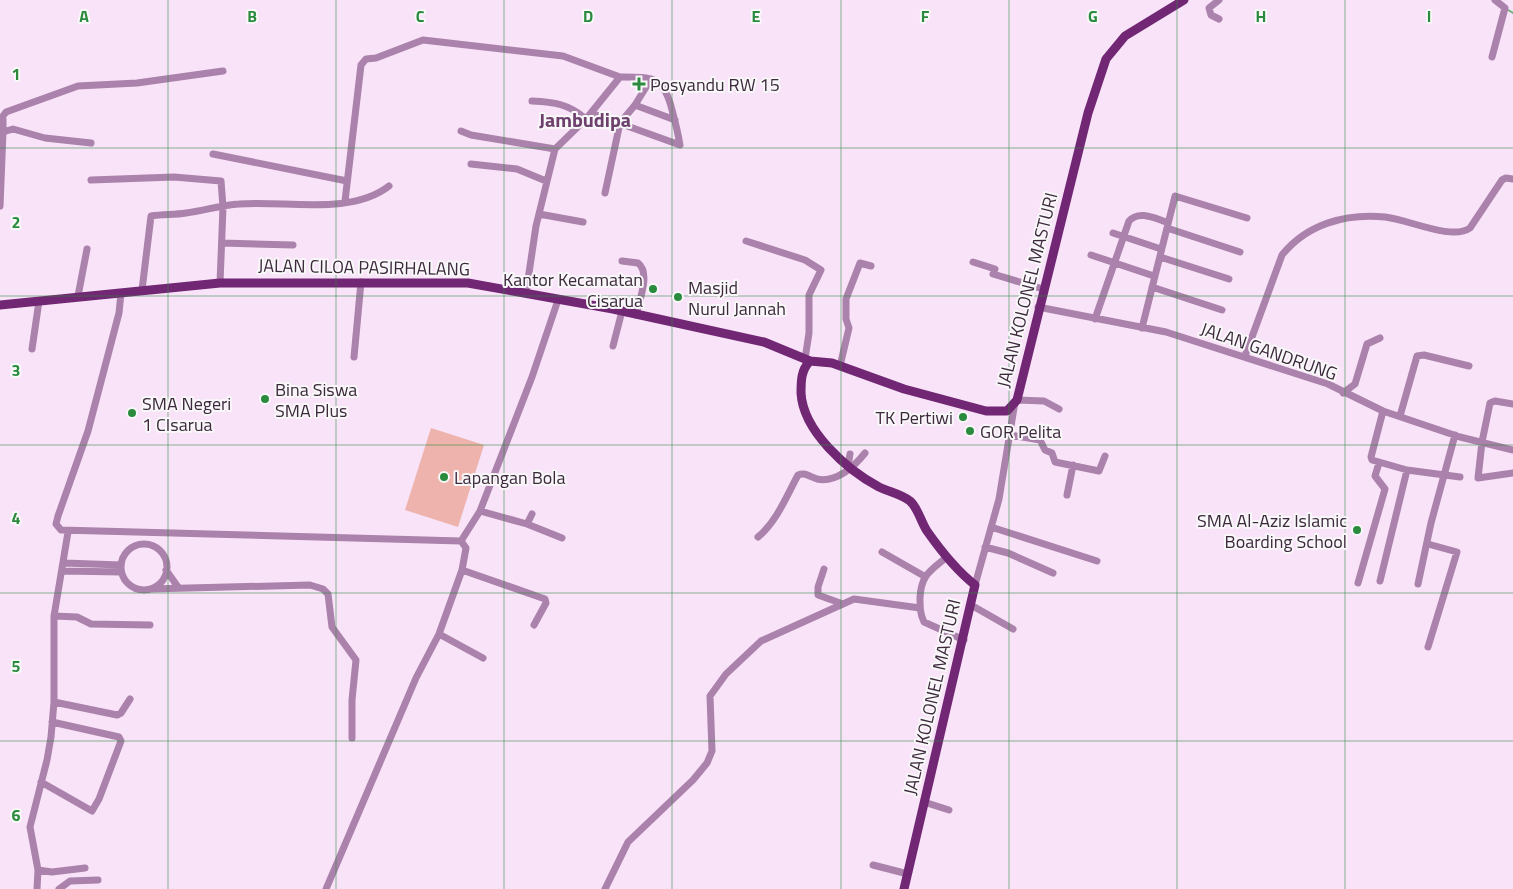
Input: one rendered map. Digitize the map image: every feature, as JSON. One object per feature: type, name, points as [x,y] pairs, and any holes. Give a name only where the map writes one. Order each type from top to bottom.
[{"type":"main road","name":"JALAN KOLONEL MASTURI","points":[[904,889],[964,640],[975,585],[958,571],[909,501],[880,488],[850,467],[820,438],[805,412],[801,399],[802,378],[805,366],[807,360],[840,366],[904,389],[986,411],[1007,411],[1016,401],[1088,112],[1106,59],[1125,36],[1184,0]]},
{"type":"main road","name":"JALAN CILOA PASIRHALANG","points":[[0,305],[220,283],[468,283],[622,312],[764,342],[807,360]]},
{"type":"street","points":[[1219,19],[1211,15],[1209,8],[1220,0]]},
{"type":"street","points":[[1492,57],[1505,8],[1495,0]]},
{"type":"street","points":[[345,201],[361,65],[366,59],[376,58],[423,40],[497,50],[563,56],[620,77],[651,79],[660,83],[667,90],[679,145],[591,113]]},
{"type":"street","points":[[0,206],[3,116],[6,112],[78,86],[137,83],[223,71]]},
{"type":"street","points":[[526,293],[538,214],[555,149],[586,119],[620,77]]},
{"type":"street","points":[[605,193],[620,123],[635,105],[651,79]]},
{"type":"street","points":[[532,101],[553,102],[568,106],[586,119]]},
{"type":"street","points":[[635,105],[675,120]]},
{"type":"street","points":[[3,132],[13,129],[45,138],[91,143]]},
{"type":"street","points":[[461,131],[471,135],[555,149]]},
{"type":"street","points":[[213,154],[331,180],[348,181]]},
{"type":"street","points":[[471,164],[517,169],[546,181]]},
{"type":"street","points":[[91,180],[174,177],[218,180],[222,184],[223,206],[220,283]]},
{"type":"street","points":[[1244,356],[1282,255],[1288,248],[1322,224],[1363,216],[1386,217],[1451,232],[1464,232],[1470,228],[1502,180],[1506,178],[1513,179]]},
{"type":"street","points":[[142,290],[151,216],[184,214],[223,206],[290,203],[326,205],[379,194],[389,186]]},
{"type":"street","points":[[1142,328],[1166,225],[1175,196],[1247,218]]},
{"type":"street","points":[[538,214],[583,222]]},
{"type":"street","points":[[1096,319],[1129,221],[1136,216],[1146,216],[1240,252]]},
{"type":"street","points":[[1113,233],[1158,248]]},
{"type":"street","points":[[746,241],[805,260],[821,270],[809,295],[807,360]]},
{"type":"street","points":[[222,243],[293,245]]},
{"type":"street","points":[[78,296],[87,249]]},
{"type":"street","points":[[1091,255],[1151,275]]},
{"type":"street","points":[[1160,257],[1229,279]]},
{"type":"street","points":[[622,261],[638,263],[644,269],[636,315]]},
{"type":"street","points":[[973,262],[995,269],[993,274],[1043,289]]},
{"type":"street","points":[[840,366],[849,328],[845,314],[847,292],[860,263],[871,266]]},
{"type":"street","points":[[354,357],[361,282]]},
{"type":"street","points":[[1152,287],[1222,310]]},
{"type":"street","points":[[121,293],[119,313],[96,406],[58,516],[58,528],[68,532],[461,540]]},
{"type":"street","points":[[461,540],[480,511],[532,377],[558,300]]},
{"type":"street","points":[[32,349],[39,301]]},
{"type":"street","name":"JALAN GANDRUNG","points":[[1038,307],[1166,332],[1328,384],[1383,412],[1455,435],[1513,450]]},
{"type":"street","points":[[613,346],[622,312]]},
{"type":"street","points":[[1343,393],[1351,388],[1358,378],[1362,355],[1367,344],[1380,338]]},
{"type":"street","points":[[1400,416],[1417,356],[1469,366]]},
{"type":"street","points":[[975,585],[998,499],[1016,401],[1044,401],[1059,409]]},
{"type":"street","points":[[1513,404],[1495,401],[1490,403],[1482,442],[1478,478],[1513,472]]},
{"type":"street","points":[[1383,412],[1371,457],[1372,460],[1407,470],[1460,477]]},
{"type":"street","points":[[1010,435],[1040,440],[1045,450],[1052,454],[1053,461],[1099,471],[1105,456]]},
{"type":"street","points":[[1418,584],[1455,435]]},
{"type":"street","points":[[850,454],[850,467]]},
{"type":"street","points":[[758,538],[780,510],[798,475],[805,473],[820,479],[833,479],[865,454]]},
{"type":"street","points":[[1358,583],[1385,489],[1375,476],[1379,462]]},
{"type":"street","points":[[1067,494],[1073,465]]},
{"type":"street","points":[[1380,581],[1407,470]]},
{"type":"street","points":[[480,511],[527,524],[562,538]]},
{"type":"street","points":[[527,524],[532,514]]},
{"type":"street","points":[[991,527],[1097,561]]},
{"type":"street","points":[[37,889],[38,870],[30,826],[47,760],[52,722],[54,702],[54,616],[68,532]]},
{"type":"street","points":[[326,889],[409,695],[440,634],[462,570],[466,552],[461,540]]},
{"type":"street","points":[[150,589],[161,582],[166,570],[166,561],[162,553],[155,547],[146,544],[137,545],[129,549],[123,556],[121,568],[125,580],[131,586],[140,590],[178,587],[310,584],[323,589],[328,594],[332,627],[356,660],[352,700],[352,738]]},
{"type":"street","points":[[1428,544],[1457,552],[1428,647]]},
{"type":"street","points":[[986,547],[1008,553],[1053,573]]},
{"type":"street","points":[[882,552],[924,576]]},
{"type":"street","points":[[947,556],[924,576],[920,589],[920,608],[924,622],[964,640]]},
{"type":"street","points":[[63,567],[121,568]]},
{"type":"street","points":[[166,570],[178,587]]},
{"type":"street","points":[[462,570],[545,599],[546,603],[534,625]]},
{"type":"street","points":[[824,570],[818,587],[818,595],[843,604]]},
{"type":"street","points":[[605,889],[628,842],[694,780],[707,763],[712,751],[710,696],[726,674],[767,638],[854,599],[920,608]]},
{"type":"street","points":[[971,605],[1013,629]]},
{"type":"street","points":[[54,616],[77,617],[91,624],[150,625]]},
{"type":"street","points":[[440,634],[483,658]]},
{"type":"street","points":[[54,702],[117,714],[121,713],[130,699]]},
{"type":"street","points":[[42,782],[92,811],[99,799],[120,741],[118,737],[52,722]]},
{"type":"street","points":[[924,802],[949,810]]},
{"type":"street","points":[[873,865],[908,874]]},
{"type":"street","points":[[38,870],[52,872],[85,868]]},
{"type":"street","points":[[59,889],[70,881],[98,880]]},
{"type":"shaded area","name":"Lapangan Bola","points":[[431,428],[484,445],[458,527],[405,510]]},
{"type":"waterway","points":[[1508,10],[1513,13]]},
{"type":"place","name":"Posyandu RW 15","points":[[639,84]]},
{"type":"place","name":"Kantor Kecamatan Cisarua","points":[[653,289]]},
{"type":"place","name":"Masjid Nurul Jannah","points":[[678,297]]},
{"type":"place","name":"Bina Siswa SMA Plus","points":[[265,399]]},
{"type":"place","name":"SMA Negeri 1 CIsarua","points":[[132,413]]},
{"type":"place","name":"TK Pertiwi","points":[[963,417]]},
{"type":"place","name":"GOR Pelita","points":[[970,431]]},
{"type":"place","name":"Lapangan Bola","points":[[444,477]]},
{"type":"place","name":"SMA Al-Aziz Islamic Boarding School","points":[[1357,530]]},
{"type":"district","name":"Jambudipa","points":[[585,119]]}]
